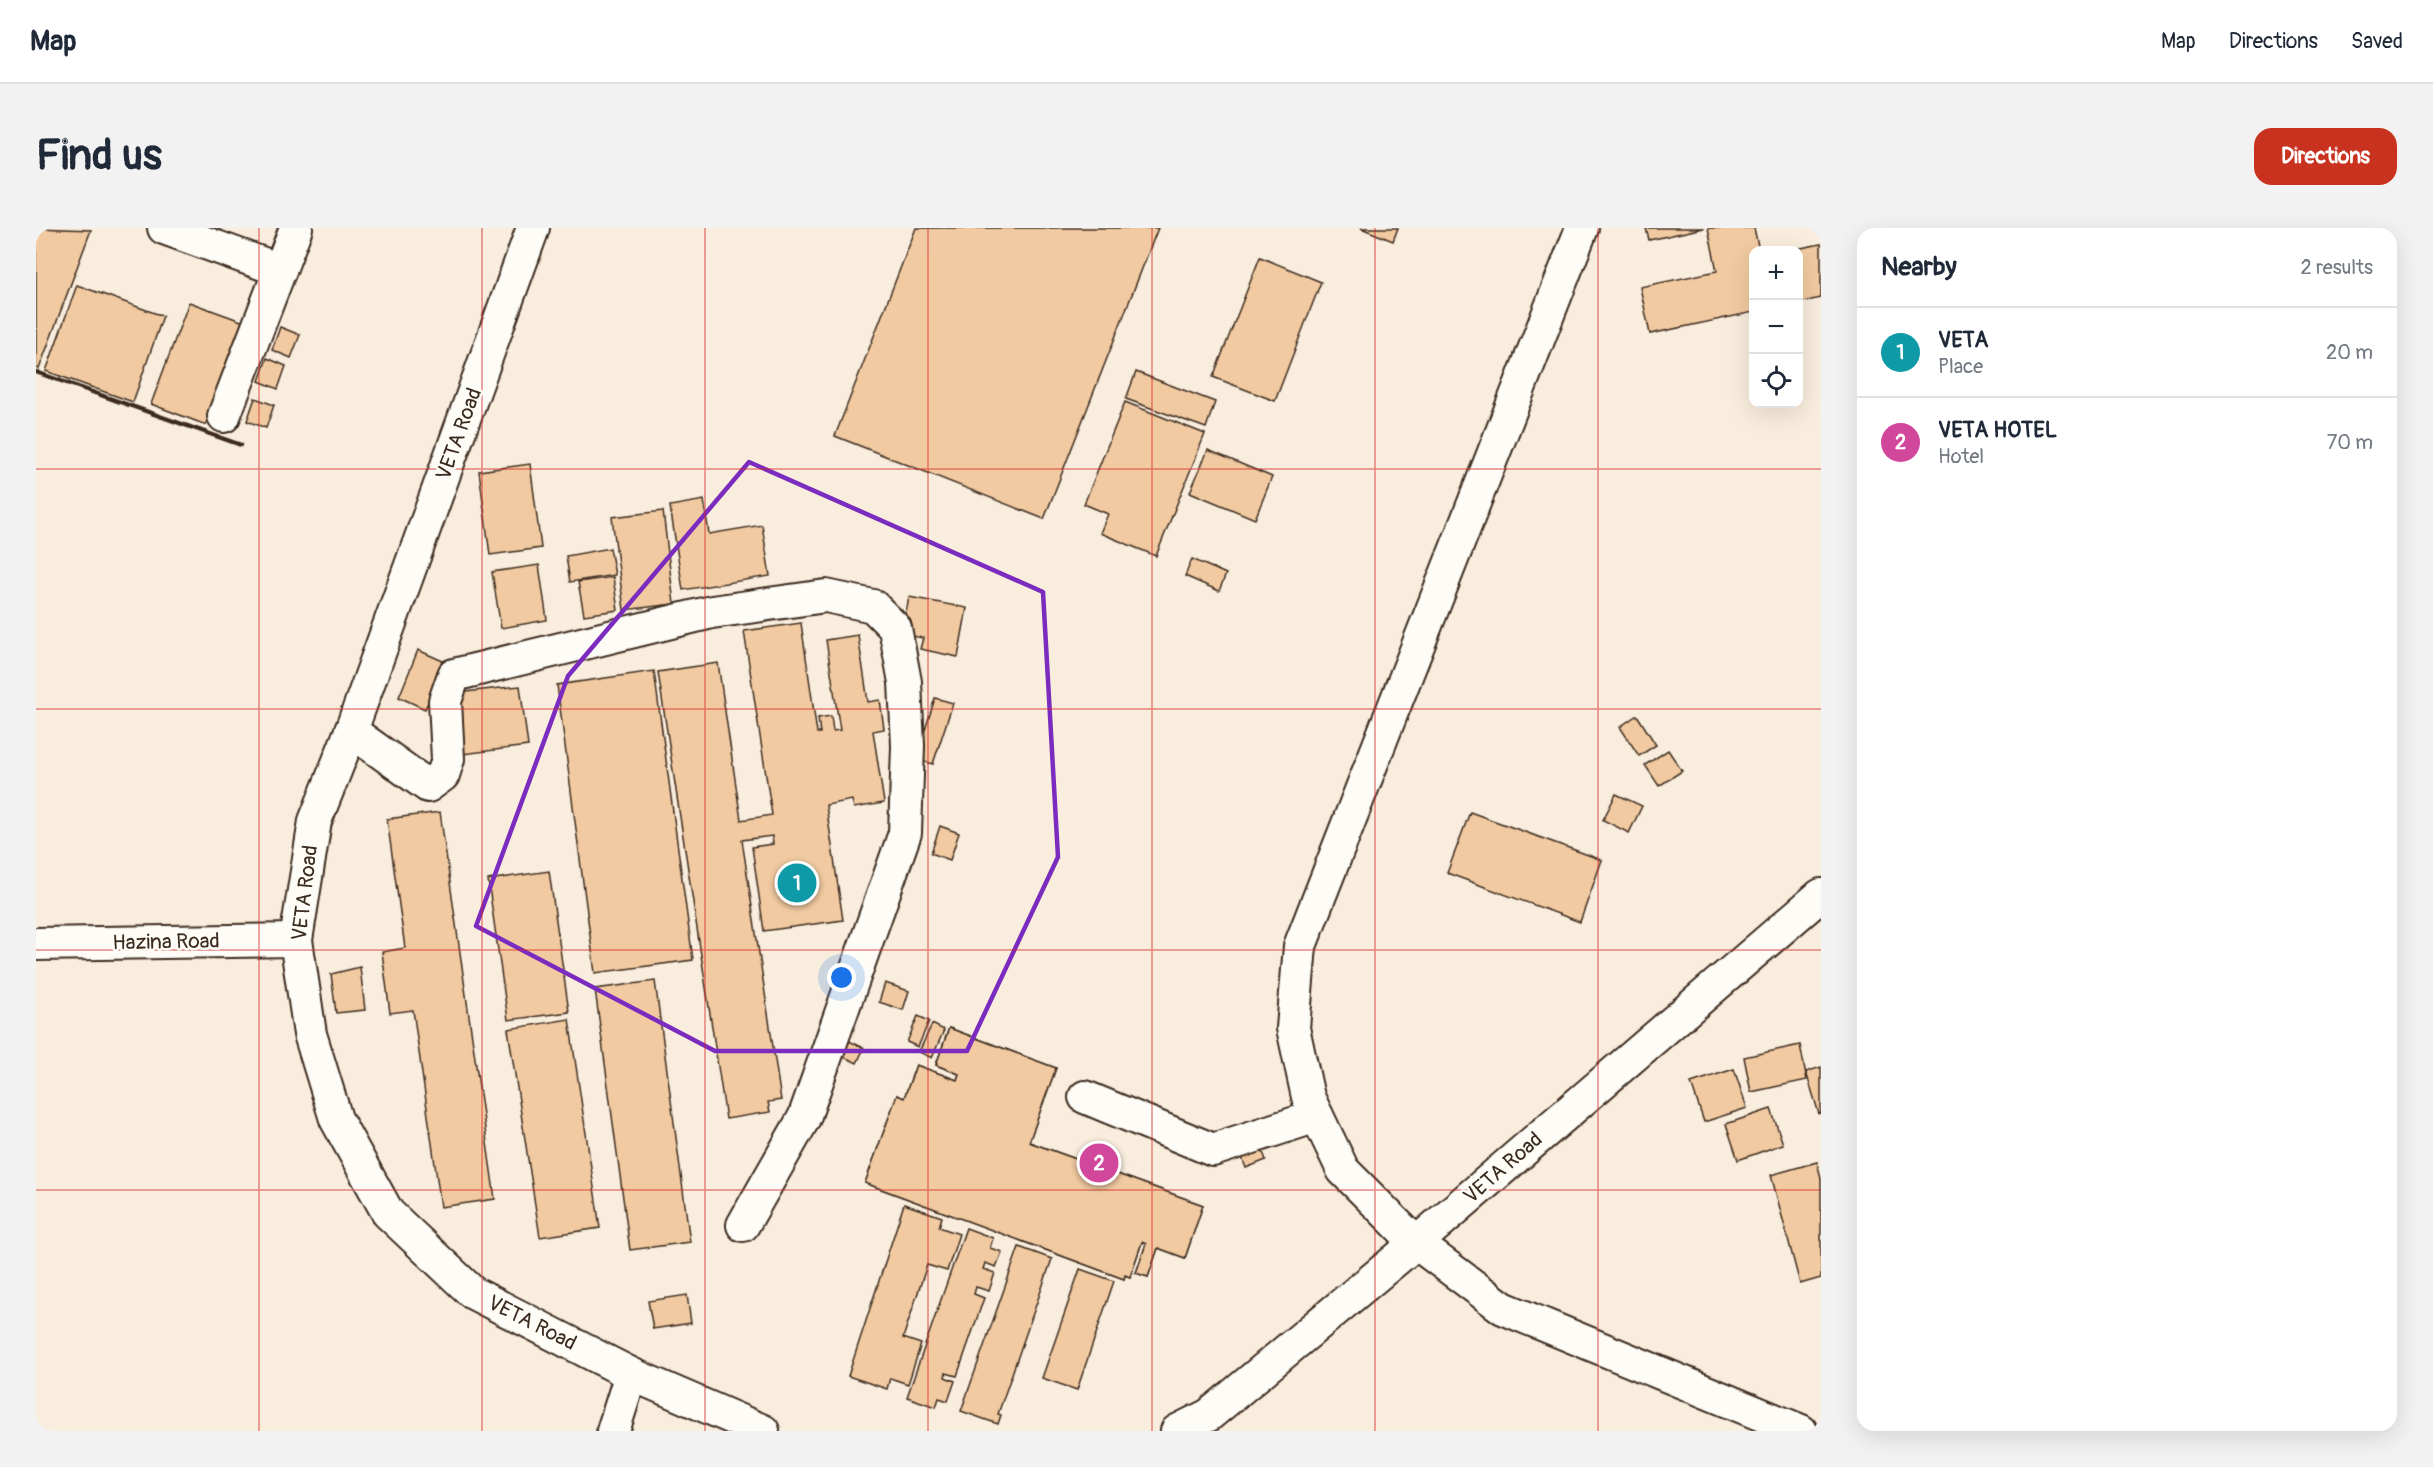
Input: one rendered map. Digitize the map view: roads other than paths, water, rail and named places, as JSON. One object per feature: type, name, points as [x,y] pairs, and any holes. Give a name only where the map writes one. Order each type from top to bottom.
[{"type":"street","points":[[164,228],[280,270]]},
{"type":"street","points":[[224,416],[296,228]]},
{"type":"street","name":"VETA Road","points":[[533,228],[351,731],[315,822],[296,940],[310,1034],[336,1119],[388,1213],[473,1293],[632,1374],[763,1431]]},
{"type":"street","points":[[1582,228],[1300,946],[1293,1028],[1308,1097],[1343,1170],[1416,1243],[1503,1308],[1800,1431]]},
{"type":"street","points":[[351,731],[428,786],[443,775],[448,759],[445,701],[454,675],[712,612],[826,596],[873,606],[896,628],[905,682],[908,746],[905,833],[804,1118],[743,1225]]},
{"type":"street","name":"VETA Road","points":[[1177,1431],[1209,1415],[1416,1243],[1821,895]]},
{"type":"street","name":"Hazina Road","points":[[36,944],[296,940]]},
{"type":"street","points":[[1085,1097],[1213,1150],[1317,1116]]},
{"type":"street","points":[[613,1431],[632,1374]]},
{"type":"railway","points":[[36,372],[241,445]]},
{"type":"place","name":"VETA","points":[[797,883]]},
{"type":"place","name":"VETA HOTEL","points":[[1099,1163]]}]
